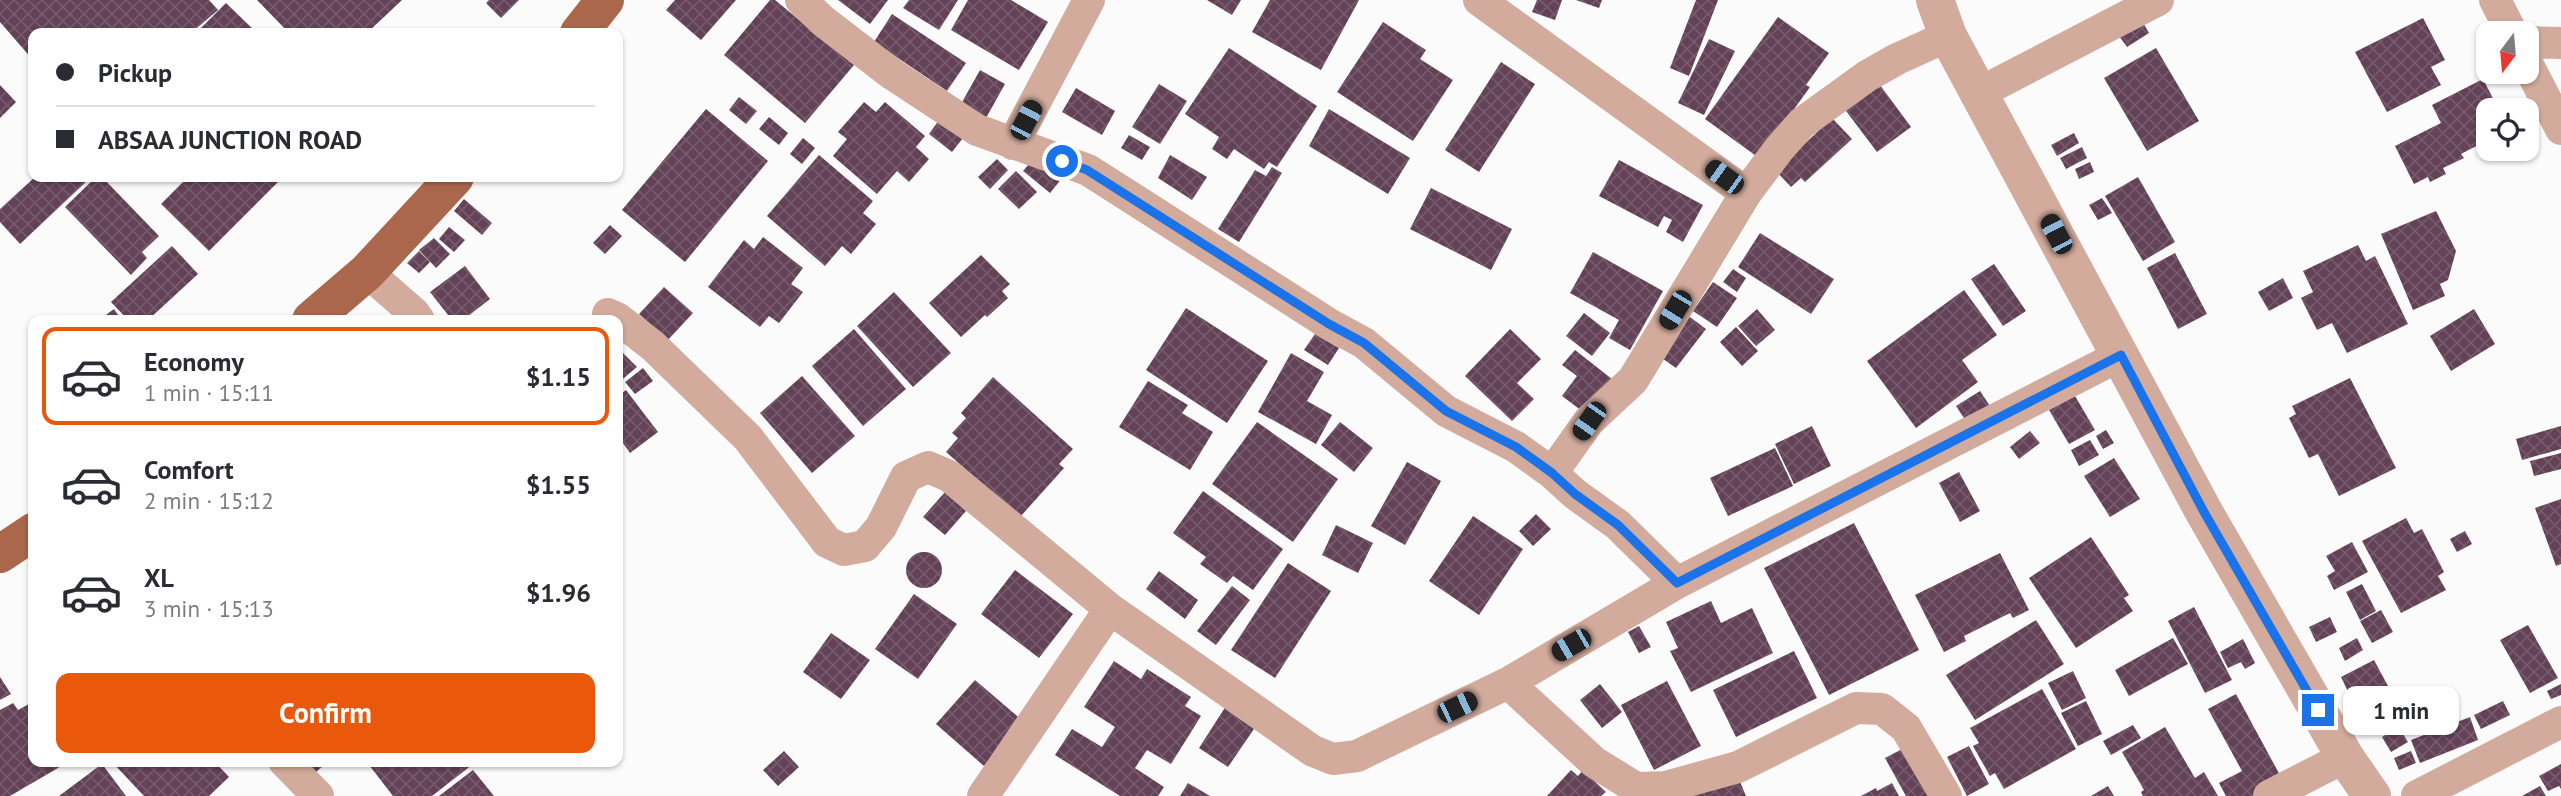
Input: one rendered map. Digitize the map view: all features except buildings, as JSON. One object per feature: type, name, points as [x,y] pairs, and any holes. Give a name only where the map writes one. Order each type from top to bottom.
[{"type":"main road","points":[[583,28],[606,0]]},
{"type":"main road","points":[[317,315],[367,272],[450,182]]},
{"type":"main road","points":[[0,554],[28,535]]},
{"type":"street","points":[[801,0],[892,74],[977,130],[1087,170],[1329,324],[1364,343],[1446,411],[1516,447],[1552,473],[1575,494],[1618,525],[1677,583]]},
{"type":"street","points":[[1013,144],[1088,0]]},
{"type":"street","points":[[1479,0],[1746,193]]},
{"type":"street","points":[[1935,0],[1948,36],[2204,512],[2345,757],[2372,796]]},
{"type":"street","points":[[1979,93],[2158,0]]},
{"type":"street","points":[[2495,0],[2506,21]]},
{"type":"street","points":[[1552,473],[1589,421],[1633,380],[1746,193],[1802,123],[1867,76],[1948,36]]},
{"type":"street","points":[[2539,42],[2561,43]]},
{"type":"street","points":[[2539,84],[2559,119]]},
{"type":"street","points":[[367,272],[415,315]]},
{"type":"street","points":[[623,323],[653,346],[748,439],[827,542],[844,551],[865,546],[881,527],[906,477],[928,467],[949,475],[1110,608],[1313,751],[1333,760],[1357,756],[1508,683],[1677,583],[2121,355]]},
{"type":"street","points":[[983,796],[1110,608]]},
{"type":"street","points":[[1508,683],[1594,762],[1636,788],[1666,787],[1738,766],[1856,708],[1882,709],[1906,728],[1946,796]]},
{"type":"street","points":[[2417,796],[2561,722]]},
{"type":"street","points":[[2269,796],[2345,757]]},
{"type":"street","points":[[290,767],[318,796]]},
{"type":"route","points":[[1062,161],[1087,170],[1329,324],[1364,343],[1446,411],[1516,447],[1618,525],[1677,583],[2121,355],[2204,512],[2318,710]]}]
